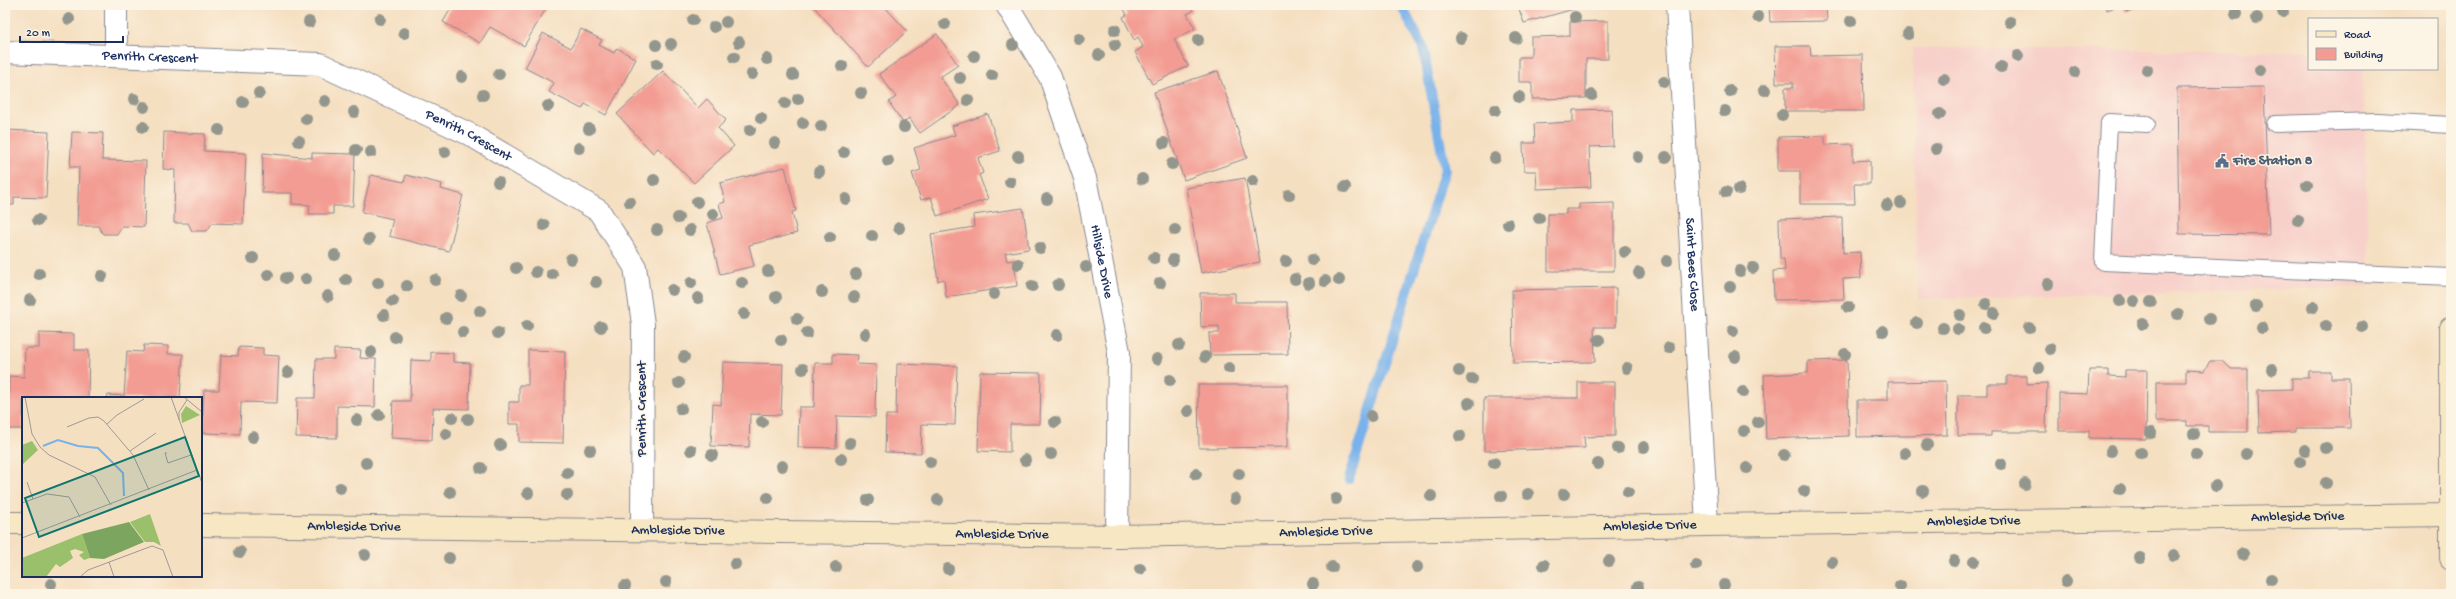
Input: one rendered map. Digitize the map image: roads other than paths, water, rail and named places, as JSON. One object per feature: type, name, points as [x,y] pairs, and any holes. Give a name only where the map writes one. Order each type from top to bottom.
[{"type":"street","points":[[116,5],[116,55]]},
{"type":"street","name":"Hillside Drive","points":[[1007,5],[1050,77],[1086,178],[1119,352],[1118,536]]},
{"type":"street","name":"Saint Bees Close","points":[[1678,5],[1707,525]]},
{"type":"street","name":"Penrith Crescent","points":[[5,52],[116,55],[320,64],[469,134],[600,211],[635,267],[643,324],[642,530]]},
{"type":"street","points":[[2451,328],[2451,558]]},
{"type":"street","name":"Ambleside Drive","points":[[202,525],[1118,536],[1707,525],[2450,515]]},
{"type":"street","points":[[5,523],[22,523]]},
{"type":"lane","points":[[2275,124],[2377,121],[2451,125]]},
{"type":"lane","points":[[2147,124],[2109,122],[2103,262],[2451,277]]},
{"type":"waterway","points":[[1349,479],[1445,170],[1423,47],[1401,5]]},
{"type":"place","name":"Fire Station 8","points":[[2222,161]]}]
